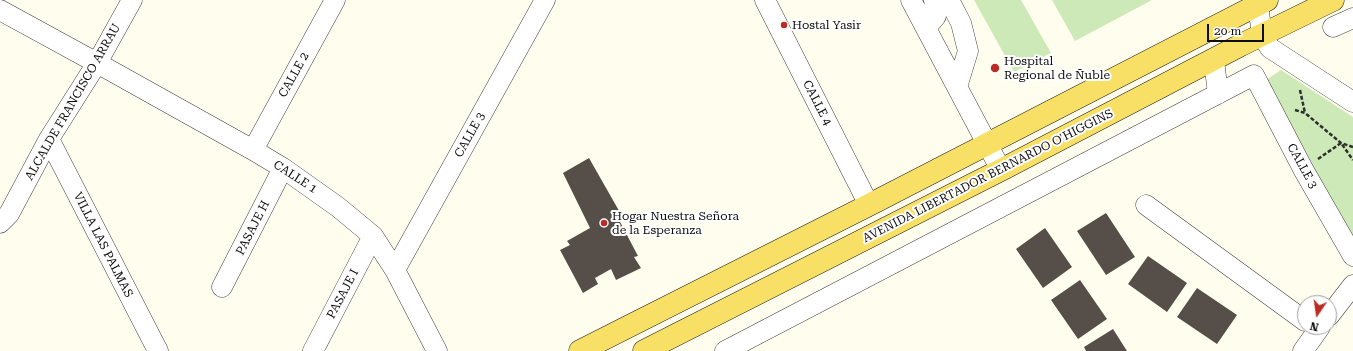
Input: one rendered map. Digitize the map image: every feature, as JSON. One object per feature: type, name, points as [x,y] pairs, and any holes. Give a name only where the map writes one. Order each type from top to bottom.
[{"type":"main road","name":"AVENIDA LIBERTADOR BERNARDO O'HIGGINS","points":[[644,351],[1333,0]]},
{"type":"main road","points":[[580,351],[869,205],[1262,2]]},
{"type":"street","name":"ALCALDE FRANCISCO ARRAU","points":[[0,223],[9,214],[49,139],[97,63],[132,0]]},
{"type":"street","name":"CALLE 2","points":[[253,150],[335,0]]},
{"type":"street","name":"CALLE 3","points":[[395,270],[545,0]]},
{"type":"street","name":"CALLE 4","points":[[765,0],[869,205]]},
{"type":"street","points":[[911,0],[1000,170]]},
{"type":"street","points":[[926,28],[936,16],[934,0]]},
{"type":"street","points":[[949,0],[961,23],[968,51],[957,87]]},
{"type":"street","points":[[1262,2],[1262,35],[1270,48],[1353,102]]},
{"type":"street","name":"CALLE 1","points":[[0,10],[284,168],[338,207],[373,236],[395,270],[437,351]]},
{"type":"street","points":[[1333,27],[1353,18]]},
{"type":"street","points":[[725,351],[1218,94],[1214,60]]},
{"type":"street","name":"CALLE 3","points":[[1218,94],[1254,75],[1303,170],[1353,256]]},
{"type":"street","name":"VILLA LAS PALMAS","points":[[49,139],[158,351]]},
{"type":"street","name":"PASAJE H","points":[[222,287],[284,168]]},
{"type":"street","points":[[1146,205],[1297,305]]},
{"type":"street","name":"PASAJE I","points":[[313,351],[373,236]]},
{"type":"street","points":[[1337,303],[1353,285]]},
{"type":"street","points":[[1303,351],[1313,335]]},
{"type":"path","points":[[1298,86],[1305,113]]},
{"type":"path","points":[[1269,104],[1305,113],[1341,143],[1353,160]]},
{"type":"path","points":[[1303,170],[1341,143]]},
{"type":"path","points":[[1341,143],[1353,147]]},
{"type":"green space","points":[[974,0],[1021,0],[1051,53],[1014,72]]},
{"type":"green space","points":[[1052,0],[1152,0],[1075,41]]},
{"type":"green space","points":[[1281,70],[1353,117],[1353,240],[1266,80]]},
{"type":"building","name":"Hogar Nuestra Señora de la Esperanza","points":[[589,158],[622,216],[618,218],[638,256],[634,257],[641,268],[616,280],[611,269],[595,278],[598,284],[583,293],[560,250],[570,245],[567,241],[590,228],[563,173]]},
{"type":"building","points":[[1106,213],[1135,257],[1106,275],[1077,231]]},
{"type":"building","points":[[1045,228],[1072,267],[1043,288],[1016,249]]},
{"type":"building","points":[[1148,256],[1187,283],[1167,312],[1128,284]]},
{"type":"building","points":[[1080,280],[1107,319],[1078,339],[1051,300]]},
{"type":"building","points":[[1197,288],[1237,315],[1217,344],[1177,317]]},
{"type":"building","points":[[1113,329],[1127,351],[1086,351],[1084,347]]},
{"type":"place","name":"Hostal Yasir","points":[[784,25]]},
{"type":"place","name":"Hospital Regional de Ñuble","points":[[995,68]]},
{"type":"place","name":"Hogar Nuestra Señora de la Esperanza","points":[[604,223]]}]
